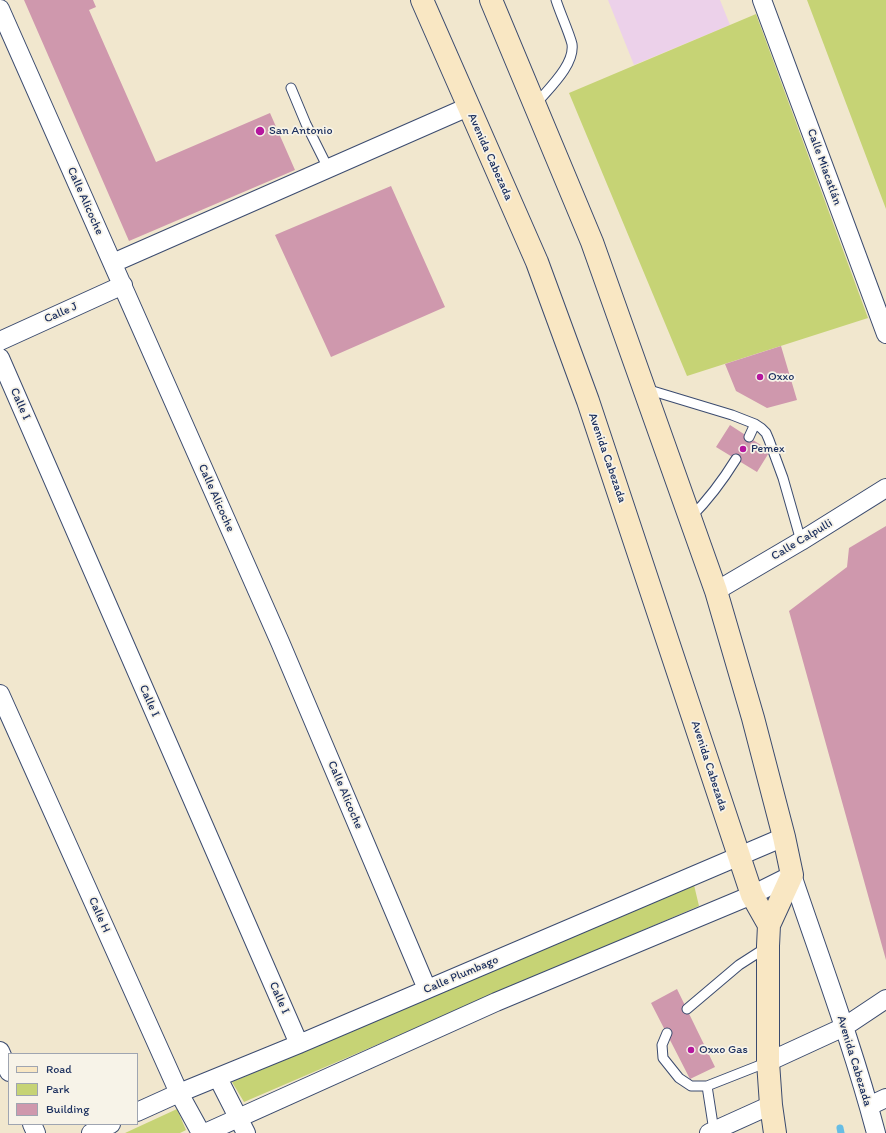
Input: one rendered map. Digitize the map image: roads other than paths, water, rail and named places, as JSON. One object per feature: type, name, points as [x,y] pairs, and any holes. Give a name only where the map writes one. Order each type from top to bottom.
[{"type":"main road","name":"Avenida Cabezada","points":[[422,0],[537,262],[585,394],[739,857],[768,936],[768,1062],[771,1105],[775,1133]]},
{"type":"main road","name":"Avenida Cabezada","points":[[491,0],[592,242],[716,592],[753,718],[784,837],[792,875],[768,936]]},
{"type":"street","name":"Calle Miacatlán","points":[[762,0],[886,334]]},
{"type":"street","name":"Calle Alicoche","points":[[0,9],[280,642],[427,989]]},
{"type":"street","points":[[112,263],[468,107]]},
{"type":"street","name":"Calle J","points":[[0,341],[123,285]]},
{"type":"street","name":"Calle I","points":[[0,358],[299,1044]]},
{"type":"street","name":"Calle Calpulli","points":[[716,592],[886,488]]},
{"type":"street","name":"Calle H","points":[[0,694],[179,1093],[201,1133]]},
{"type":"street","name":"Calle Plumbago","points":[[138,1112],[784,837]]},
{"type":"street","points":[[205,1133],[242,1126],[496,1002],[752,894],[792,875]]},
{"type":"street","name":"Avenida Cabezada","points":[[792,875],[844,1026],[876,1133]]},
{"type":"street","points":[[768,1062],[844,1026],[886,999]]},
{"type":"street","points":[[0,1051],[8,1070]]},
{"type":"street","points":[[218,1078],[242,1126]]},
{"type":"street","points":[[869,1106],[886,1098]]},
{"type":"street","points":[[712,1132],[771,1105]]},
{"type":"street","points":[[91,1133],[109,1125]]},
{"type":"lane","points":[[535,106],[568,65],[571,56],[572,45],[556,0]]},
{"type":"lane","points":[[291,88],[306,124],[328,168]]},
{"type":"lane","points":[[644,388],[732,415],[755,424],[766,433],[783,478],[801,541]]},
{"type":"lane","points":[[748,437],[755,424]]},
{"type":"lane","points":[[690,518],[707,501],[722,482],[736,459]]},
{"type":"lane","points":[[687,1009],[740,965],[768,936]]},
{"type":"lane","points":[[667,1033],[662,1045],[663,1058],[679,1078],[690,1086],[708,1086],[768,1062]]},
{"type":"lane","points":[[708,1086],[712,1132]]},
{"type":"waterway","points":[[840,1128],[841,1133]]},
{"type":"place","name":"San Antonio","points":[[260,131]]},
{"type":"place","name":"Oxxo","points":[[760,377]]},
{"type":"place","name":"Pemex","points":[[743,449]]},
{"type":"place","name":"Oxxo Gas","points":[[691,1050]]}]
